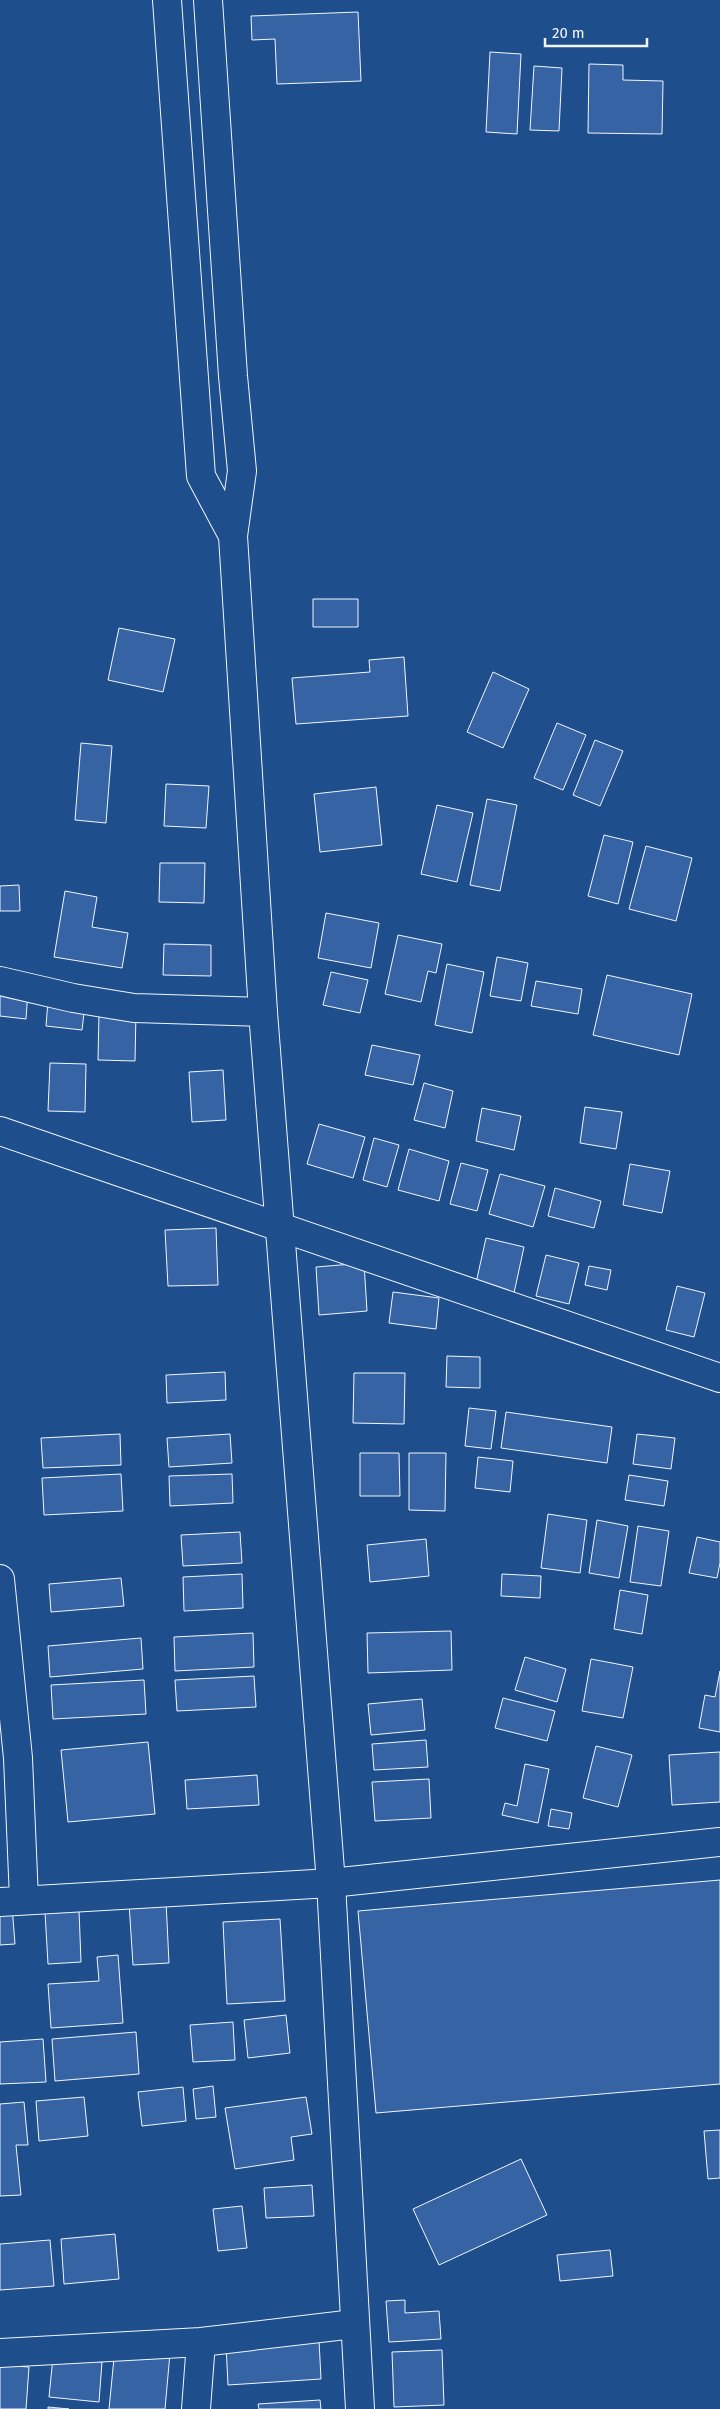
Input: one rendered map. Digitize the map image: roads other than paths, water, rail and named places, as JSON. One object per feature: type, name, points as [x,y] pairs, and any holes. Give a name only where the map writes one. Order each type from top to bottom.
[{"type":"main road","points":[[167,0],[201,476],[233,536]]},
{"type":"main road","points":[[208,0],[233,376],[242,471],[233,536],[263,1012],[331,1883],[360,2409]]},
{"type":"main road","points":[[0,981],[73,998],[134,1008],[263,1012]]},
{"type":"main road","points":[[0,1131],[720,1378]]},
{"type":"main road","points":[[0,1579],[18,1758],[12,1900],[331,1883],[720,1842]]},
{"type":"main road","points":[[0,2353],[201,2342],[354,2324]]},
{"type":"main road","points":[[196,2409],[201,2342]]}]
